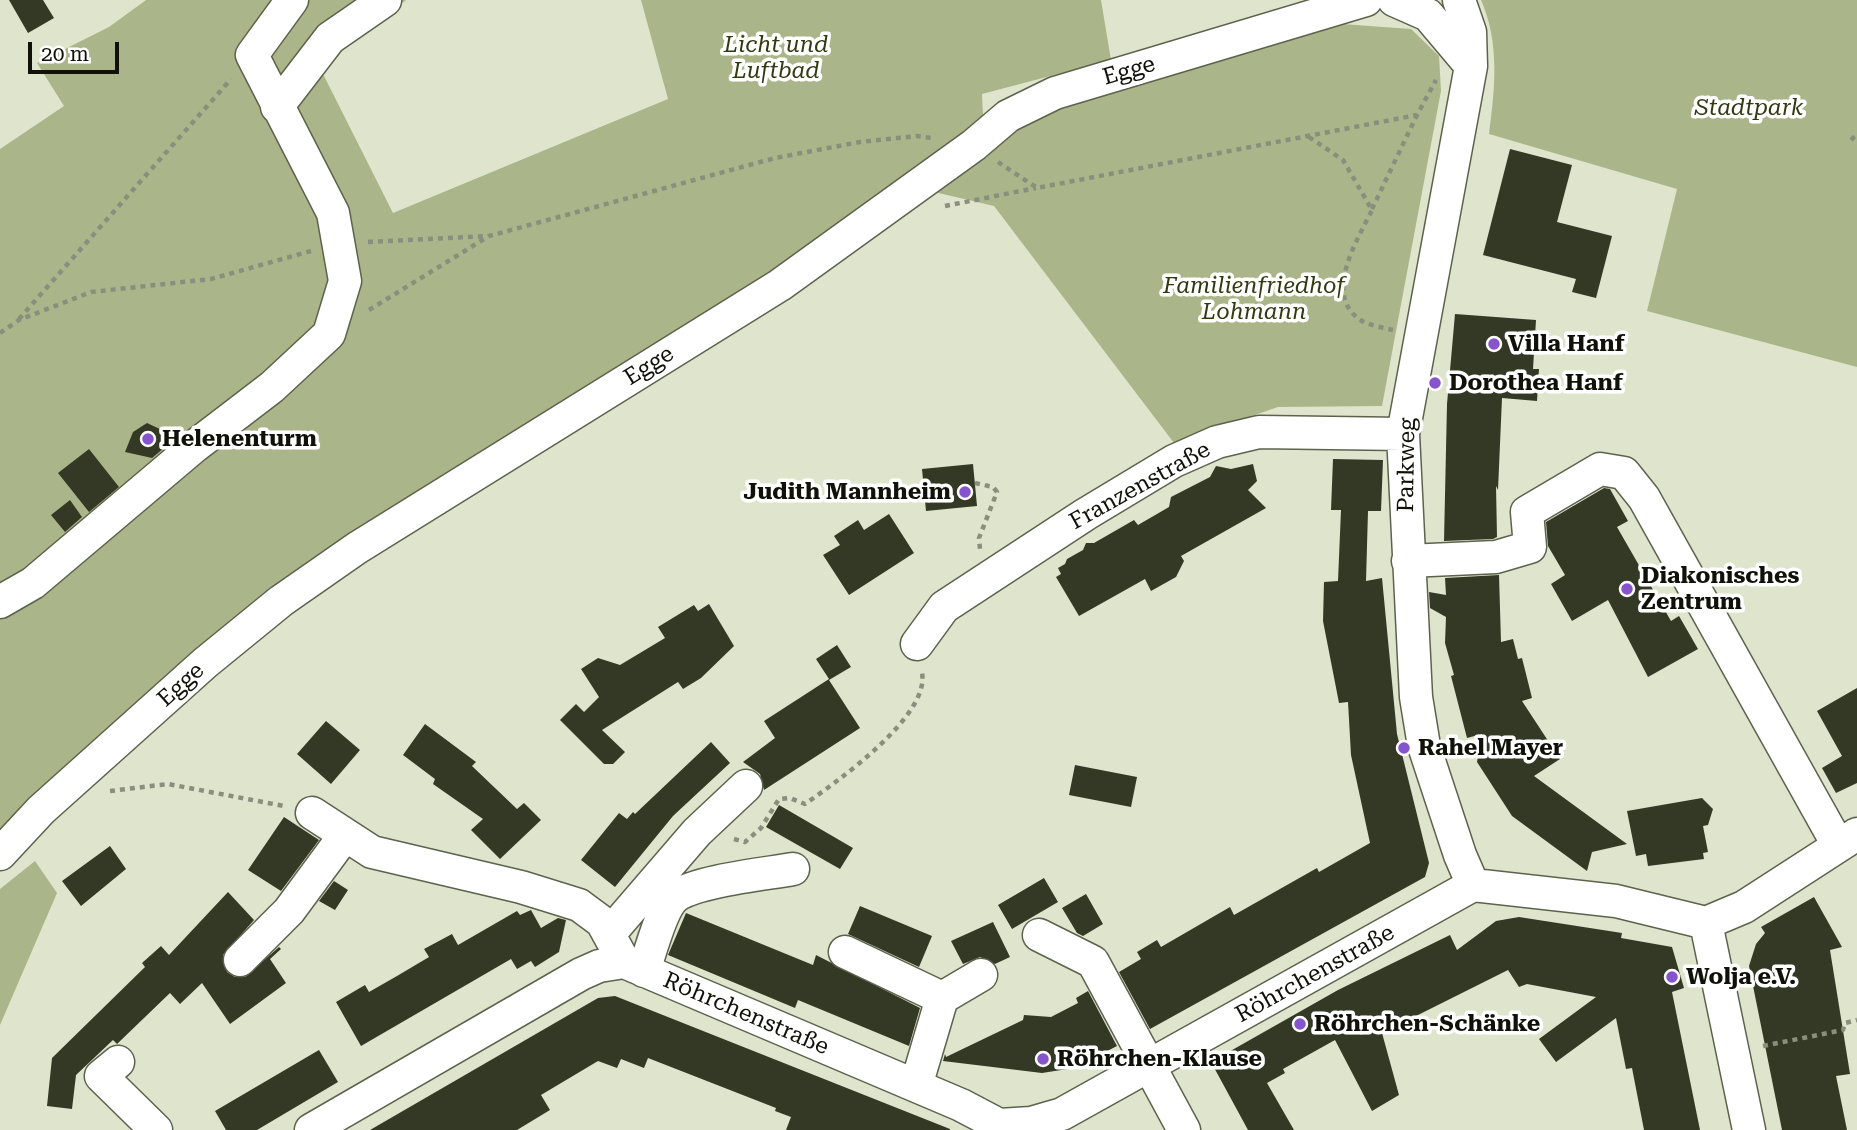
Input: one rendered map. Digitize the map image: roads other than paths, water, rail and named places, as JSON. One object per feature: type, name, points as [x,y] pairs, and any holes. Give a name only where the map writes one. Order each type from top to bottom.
[{"type":"street","points":[[0,602],[33,583],[195,446],[272,387],[329,334],[345,281],[333,213],[252,55],[292,0]]},
{"type":"street","points":[[277,107],[330,38],[385,0]]},
{"type":"street","name":"Egge","points":[[0,854],[41,810],[281,601],[357,548],[780,285],[974,145],[1009,116],[1055,93],[1366,0]]},
{"type":"street","points":[[1394,0],[1428,15],[1471,66]]},
{"type":"street","name":"Parkweg","points":[[1459,0],[1469,32],[1471,66],[1403,434],[1416,697],[1424,746],[1460,855],[1473,885]]},
{"type":"street","name":"Franzenstraße","points":[[917,644],[944,607],[1174,461],[1217,442],[1259,432],[1403,434]]},
{"type":"street","points":[[1408,561],[1496,557],[1530,547],[1527,512],[1600,469],[1624,473],[1644,498],[1847,840],[1744,907],[1706,923],[1616,901],[1473,885]]},
{"type":"street","points":[[610,933],[697,832],[746,786]]},
{"type":"street","points":[[312,813],[372,852],[521,887],[579,905],[602,922],[634,966]]},
{"type":"street","points":[[240,960],[289,911],[345,835]]},
{"type":"street","points":[[634,966],[674,896],[696,887],[793,869]]},
{"type":"street","name":"Röhrchenstraße","points":[[634,966],[916,1086],[997,1128],[1031,1124],[1062,1114],[1150,1068],[1473,885]]},
{"type":"street","points":[[1706,923],[1749,1130]]},
{"type":"street","points":[[1038,935],[1093,962],[1184,1130]]},
{"type":"street","points":[[845,952],[942,998]]},
{"type":"street","points":[[311,1130],[581,974],[599,965],[634,966]]},
{"type":"street","points":[[916,1086],[942,998],[981,975]]},
{"type":"street","points":[[118,1062],[101,1076],[156,1130]]},
{"type":"place","name":"Villa Hanf","points":[[1494,344]]},
{"type":"place","name":"Dorothea Hanf","points":[[1435,383]]},
{"type":"place","name":"Helenenturm","points":[[148,439]]},
{"type":"place","name":"Judith Mannheim","points":[[965,492]]},
{"type":"place","name":"Diakonisches Zentrum","points":[[1627,589]]},
{"type":"place","name":"Rahel Mayer","points":[[1404,748]]},
{"type":"place","name":"Wolja e.V.","points":[[1672,977]]},
{"type":"place","name":"Röhrchen-Schänke","points":[[1300,1024]]},
{"type":"place","name":"Röhrchen-Klause","points":[[1043,1059]]},
{"type":"park label","name":"Licht und Luftbad","points":[[776,58]]},
{"type":"park label","name":"Stadtpark","points":[[1749,108]]},
{"type":"park label","name":"Familienfriedhof Lohmann","points":[[1254,299]]}]
